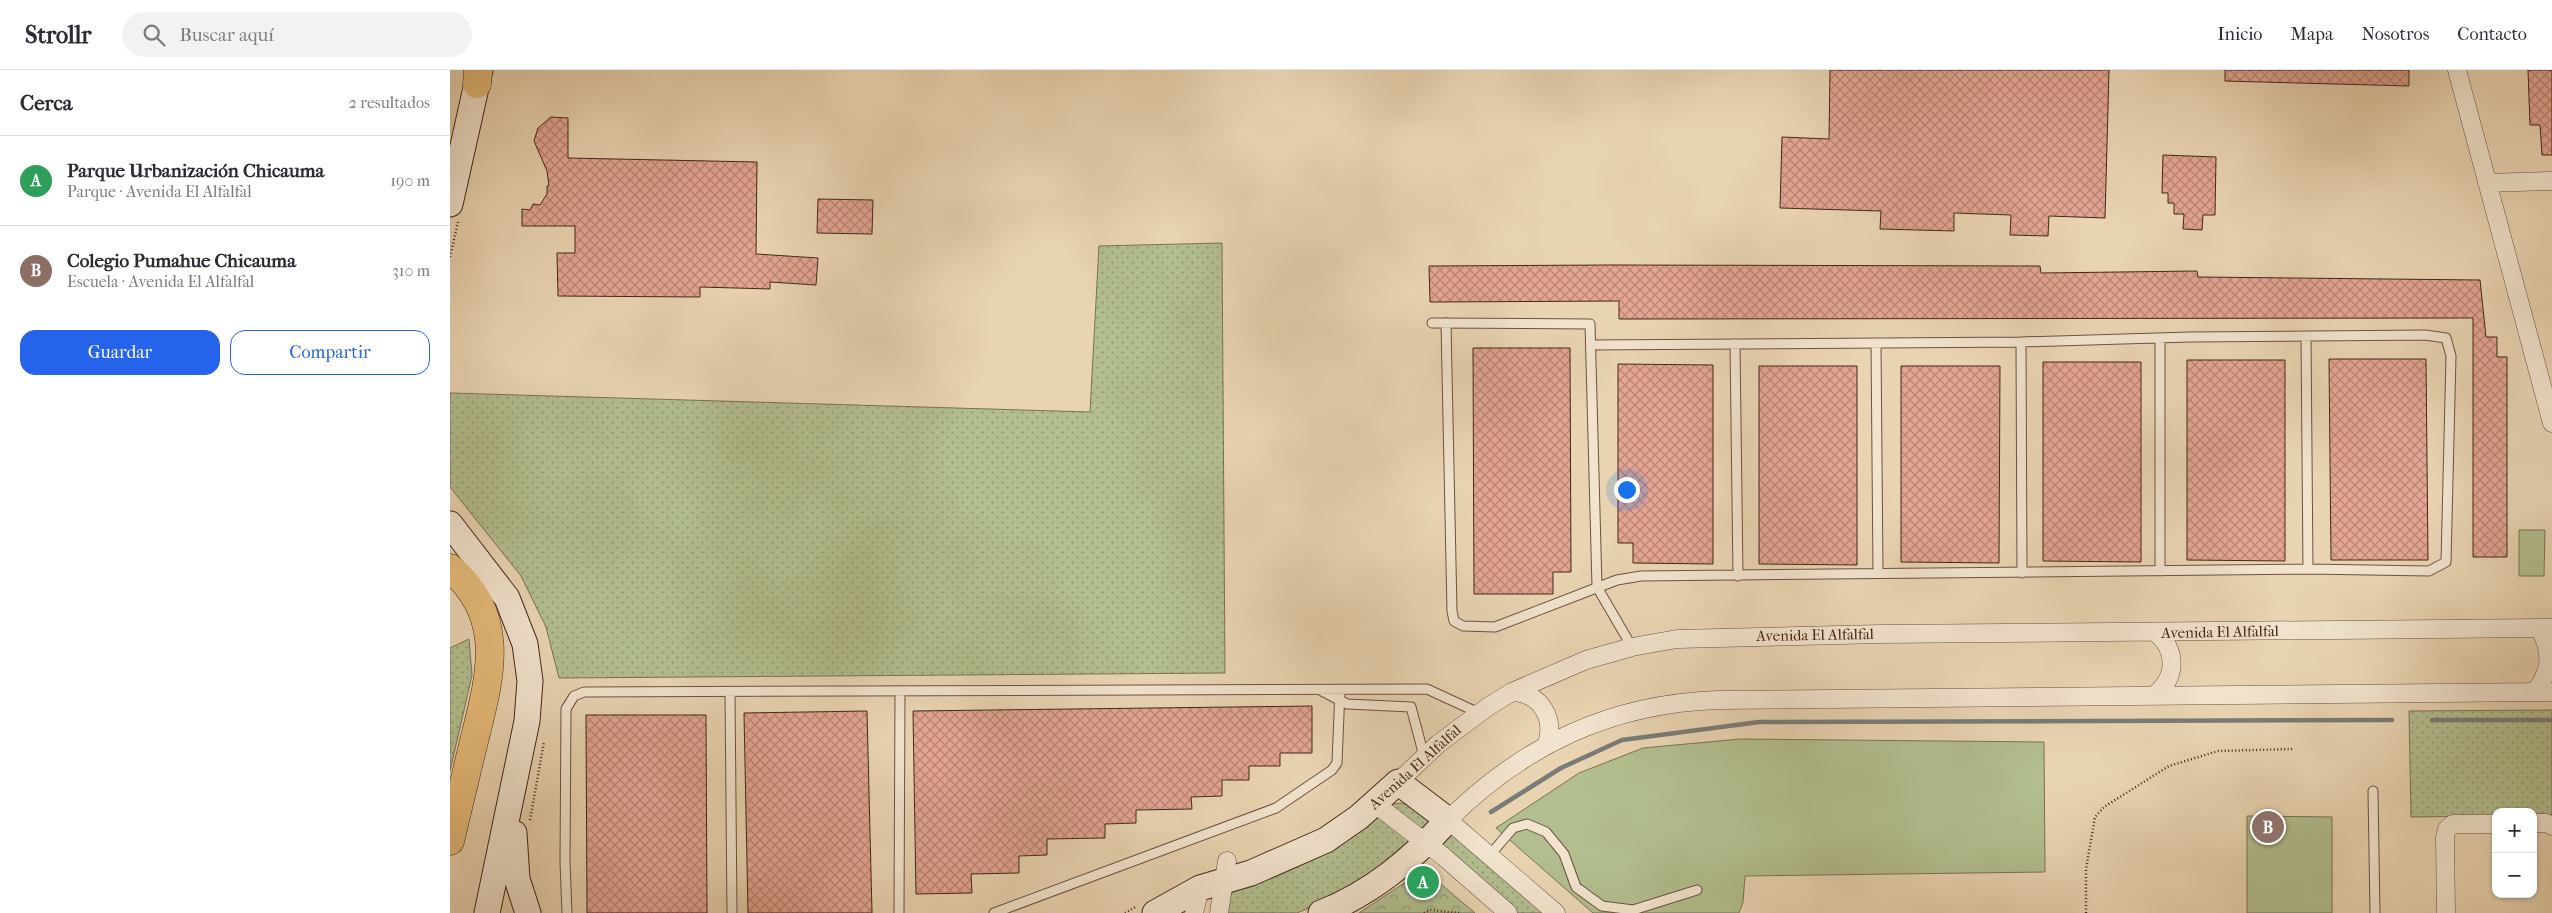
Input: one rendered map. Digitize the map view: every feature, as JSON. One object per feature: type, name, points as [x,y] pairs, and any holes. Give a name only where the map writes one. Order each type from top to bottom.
[{"type":"highway","points":[[450,568],[471,589],[481,605],[489,629],[491,654],[484,702],[450,841]]},
{"type":"street","points":[[2457,70],[2552,423]]},
{"type":"street","points":[[450,204],[478,75]]},
{"type":"street","points":[[2487,183],[2552,181]]},
{"type":"street","points":[[450,524],[507,598],[525,644],[530,681],[530,703],[514,790],[487,913]]},
{"type":"street","points":[[2534,692],[2547,677],[2551,662],[2546,629]]},
{"type":"street","name":"Avenida El Alfalfal","points":[[1155,913],[1217,877],[1277,863],[1326,840],[1359,817],[1424,756],[1479,714],[1512,692],[1568,667],[1632,647],[1694,637],[2546,629]]},
{"type":"street","points":[[2153,696],[2170,678],[2173,662],[2168,645],[2155,632]]},
{"type":"street","points":[[1512,692],[1532,697],[1547,713],[1550,729],[1547,744]]},
{"type":"street","points":[[1321,913],[1364,892],[1388,876],[1426,843],[1483,786],[1513,764],[1547,744],[1584,727],[1652,707],[1701,701],[2552,692]]},
{"type":"street","points":[[1398,782],[1448,820],[1556,913]]},
{"type":"street","points":[[514,790],[515,864],[519,888],[528,913]]},
{"type":"street","points":[[1374,803],[1426,843],[1508,913]]},
{"type":"street","points":[[2537,823],[2546,823],[2552,826]]},
{"type":"street","points":[[2446,913],[2445,837],[2447,829],[2453,824],[2492,824]]},
{"type":"street","points":[[1194,913],[1217,877]]},
{"type":"street","points":[[1217,877],[1219,913]]},
{"type":"lane","points":[[1432,323],[1590,324],[1597,587],[1632,647]]},
{"type":"lane","points":[[1446,323],[1452,611],[1454,621],[1463,626],[1495,627],[1617,580],[1641,576],[2308,569],[2429,571],[2446,562],[2451,356],[2446,338],[2426,335],[2160,338],[2021,342],[1591,345]]},
{"type":"lane","points":[[2306,336],[2308,569]]},
{"type":"lane","points":[[2160,338],[2160,571]]},
{"type":"lane","points":[[2021,342],[2022,573]]},
{"type":"lane","points":[[1876,343],[1878,573]]},
{"type":"lane","points":[[1735,344],[1738,576]]},
{"type":"lane","points":[[568,913],[565,862],[566,705],[574,696],[584,692],[1427,689],[1479,714]]},
{"type":"lane","points":[[1319,690],[1346,704],[1411,707],[1424,756]]},
{"type":"lane","points":[[994,913],[1276,808],[1332,770],[1337,763],[1340,690]]},
{"type":"lane","points":[[730,692],[732,913]]},
{"type":"lane","points":[[899,913],[900,692]]},
{"type":"lane","points":[[2373,791],[2375,913]]},
{"type":"lane","points":[[1490,855],[1513,828],[1527,824],[1546,832],[1564,854],[1576,887],[1602,906],[1633,910],[1697,890]]},
{"type":"path","points":[[2086,913],[2086,869],[2095,817],[2104,807],[2169,766],[2218,750],[2293,749]]},
{"type":"path","points":[[1424,913],[1430,910],[1460,913]]},
{"type":"green space","points":[[1222,243],[1225,673],[559,678],[546,627],[521,576],[450,487],[450,393],[1090,412],[1099,246]]},
{"type":"green space","points":[[2519,530],[2545,530],[2544,576],[2519,576]]},
{"type":"green space","points":[[469,639],[472,675],[450,771],[450,648]]},
{"type":"green space","points":[[2552,710],[2552,815],[2537,815],[2537,808],[2492,808],[2492,816],[2411,817],[2409,711]]},
{"type":"green space","points":[[1740,739],[2044,742],[2045,872],[1745,876],[1743,902],[1739,913],[1593,913],[1496,828],[1579,773],[1643,748]]},
{"type":"green space","points":[[1401,803],[1413,807],[1436,821],[1545,913],[1515,913],[1433,846],[1395,860],[1318,904],[1297,913],[1228,913],[1232,888],[1388,805]]},
{"type":"green space","points":[[2247,816],[2332,817],[2332,913],[2247,913]]},
{"type":"green space","points":[[1424,870],[1475,913],[1359,913]]},
{"type":"building","points":[[1830,70],[2109,70],[2105,218],[2049,216],[2048,236],[2010,235],[2011,215],[1954,213],[1954,231],[1880,229],[1881,211],[1780,208],[1782,137],[1829,139]]},
{"type":"building","points":[[2225,70],[2409,70],[2409,86],[2225,81]]},
{"type":"building","points":[[2528,70],[2552,70],[2552,155],[2542,155],[2540,125],[2530,125]]},
{"type":"building","points":[[551,117],[568,118],[568,158],[757,162],[756,254],[818,258],[816,285],[770,282],[770,289],[700,287],[700,297],[558,296],[557,253],[575,253],[575,226],[522,226],[522,209],[530,210],[533,204],[540,205],[547,194],[547,186],[549,186],[547,171],[534,141],[538,128]]},
{"type":"building","points":[[2163,155],[2216,157],[2215,215],[2203,215],[2202,230],[2183,229],[2184,214],[2174,214],[2174,203],[2168,203],[2168,193],[2162,193]]},
{"type":"building","points":[[818,199],[873,200],[872,234],[817,233]]},
{"type":"building","points":[[1429,266],[2040,266],[2041,273],[2197,271],[2198,277],[2480,280],[2486,337],[2497,337],[2497,357],[2507,357],[2507,557],[2473,557],[2473,318],[1619,319],[1619,301],[1430,302]]},
{"type":"building","points":[[1473,348],[1570,348],[1571,572],[1553,572],[1553,594],[1474,594]]},
{"type":"building","points":[[2329,359],[2426,359],[2428,560],[2331,560]]},
{"type":"building","points":[[2187,360],[2285,360],[2285,561],[2187,560]]},
{"type":"building","points":[[2043,362],[2141,362],[2141,562],[2043,561]]},
{"type":"building","points":[[1618,364],[1713,365],[1713,564],[1633,563],[1633,543],[1618,543]]},
{"type":"building","points":[[1759,366],[1857,366],[1857,565],[1759,564]]},
{"type":"building","points":[[1901,366],[2000,366],[1999,563],[1901,562]]},
{"type":"building","points":[[1312,706],[1312,753],[1280,753],[1280,766],[1249,766],[1249,780],[1222,780],[1222,796],[1191,797],[1192,809],[1136,810],[1136,823],[1105,824],[1105,838],[1047,839],[1047,855],[1019,856],[1019,873],[971,874],[972,893],[916,894],[913,711]]},
{"type":"building","points":[[867,711],[872,913],[748,913],[744,713]]},
{"type":"building","points":[[586,715],[706,715],[707,913],[587,913]]},
{"type":"waterway","points":[[1491,812],[1561,768],[1622,740],[1759,722],[2392,720]]},
{"type":"waterway","points":[[2432,720],[2552,720]]},
{"type":"place","name":"Colegio Pumahue Chicauma","points":[[2268,827]]},
{"type":"place","name":"Parque Urbanización Chicauma","points":[[1423,882]]}]
